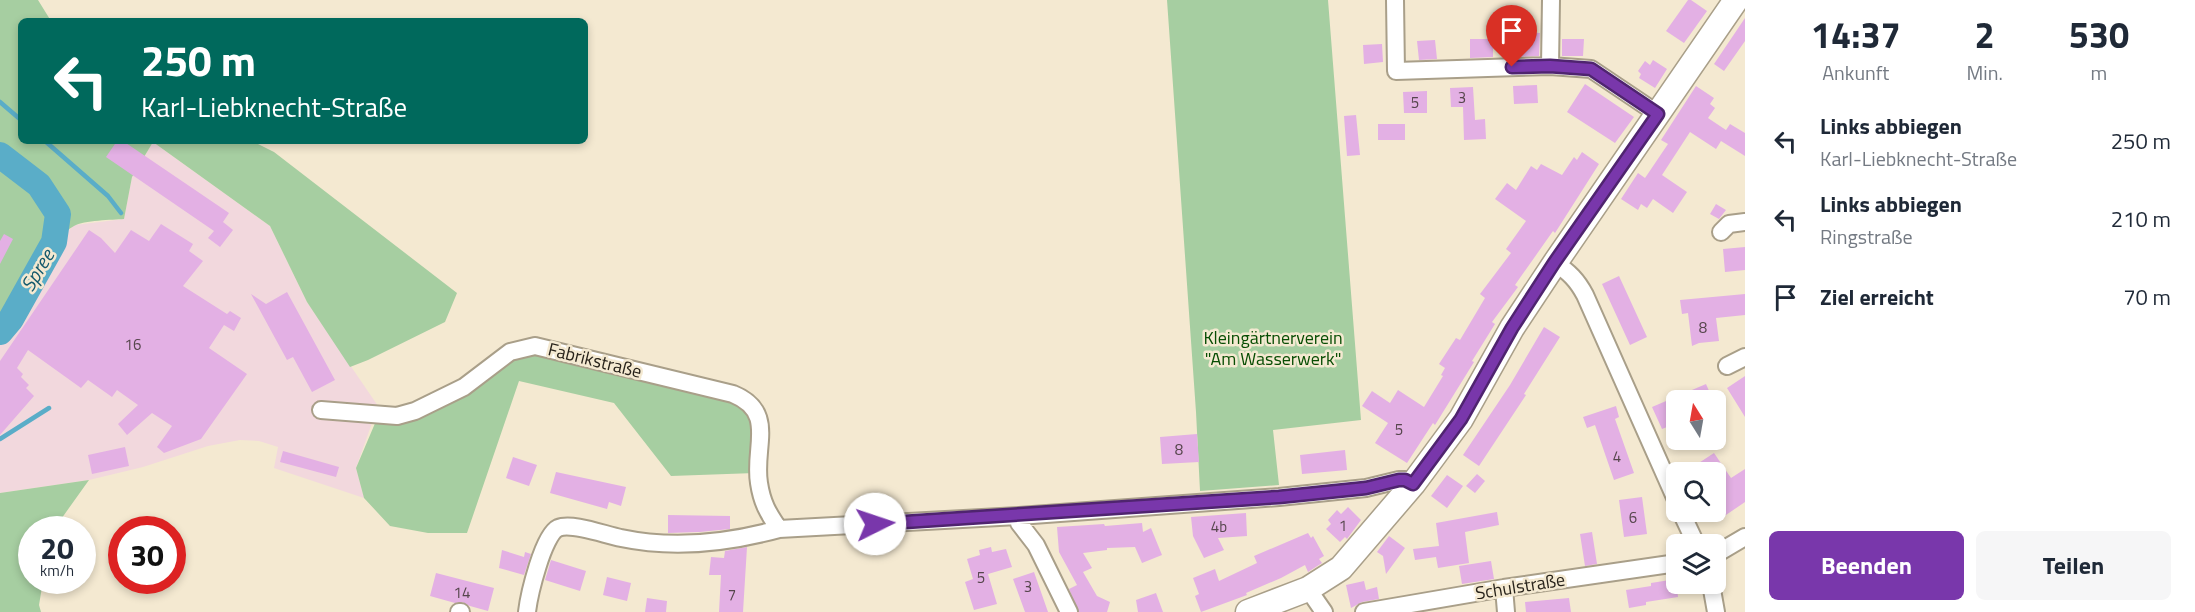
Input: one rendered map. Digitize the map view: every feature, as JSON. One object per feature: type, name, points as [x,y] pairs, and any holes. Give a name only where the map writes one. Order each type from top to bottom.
[{"type":"street","points":[[1395,0],[1396,71],[1550,66],[1591,69],[1658,114]]},
{"type":"street","points":[[1550,66],[1551,0]]},
{"type":"street","points":[[1248,612],[1308,589],[1341,568],[1413,484],[1461,419],[1512,328],[1554,263],[1736,0]]},
{"type":"street","points":[[1721,232],[1729,224],[1745,222]]},
{"type":"street","points":[[1554,263],[1577,281],[1585,295],[1666,477]]},
{"type":"street","name":"Fabrikstraße","points":[[321,410],[397,416],[415,411],[464,387],[510,352],[535,346],[733,394],[745,399],[755,408],[760,423],[758,481],[764,506],[779,529]]},
{"type":"street","points":[[1727,366],[1745,357]]},
{"type":"street","points":[[527,612],[547,540],[556,528],[566,526],[621,539],[699,544],[779,529],[1018,516],[1279,497],[1366,488],[1399,480],[1413,484]]},
{"type":"street","points":[[1018,516],[1019,523],[1036,545],[1069,612]]},
{"type":"street","points":[[1726,548],[1745,537]]},
{"type":"street","name":"Schulstraße","points":[[1364,612],[1504,588],[1666,565]]},
{"type":"street","points":[[1504,588],[1506,612]]},
{"type":"street","points":[[1308,589],[1324,612]]},
{"type":"street","points":[[1713,594],[1716,612]]},
{"type":"shaded area","points":[[152,144],[156,144],[270,226],[307,302],[378,406],[356,468],[364,498],[274,468],[278,447],[259,441],[240,440],[208,446],[143,467],[89,480],[0,493],[0,332],[11,319],[54,242],[75,225],[124,219],[132,177]]},
{"type":"green space","points":[[0,0],[38,0],[49,18],[18,18],[18,144],[152,144],[132,177],[124,219],[84,223],[74,226],[63,235],[52,246],[18,306],[0,332]]},
{"type":"green space","name":"Kleingärtnerverein \"Am Wasserwerk\"","points":[[1167,0],[1328,0],[1361,420],[1273,430],[1279,485],[1200,491]]},
{"type":"green space","points":[[156,144],[258,144],[274,152],[457,293],[445,322],[350,367],[307,302],[270,226]]},
{"type":"green space","points":[[534,352],[739,404],[750,416],[755,473],[671,476],[614,403],[519,381],[467,533],[428,533],[390,526],[364,498],[356,468],[376,421],[490,366]]},
{"type":"green space","points":[[89,480],[63,516],[18,516],[18,594],[41,594],[39,605],[41,612],[0,612],[0,493]]},
{"type":"building","points":[[1688,0],[1707,11],[1684,43],[1666,31]]},
{"type":"building","points":[[1745,18],[1745,41],[1724,71],[1714,64]]},
{"type":"building","points":[[1522,32],[1540,33],[1539,56],[1517,57],[1517,39],[1522,39]]},
{"type":"building","points":[[1470,39],[1493,39],[1493,57],[1470,58]]},
{"type":"building","points":[[1562,39],[1584,39],[1583,56],[1562,56]]},
{"type":"building","points":[[1435,40],[1437,59],[1419,60],[1417,41]]},
{"type":"building","points":[[1382,44],[1383,62],[1364,64],[1363,45]]},
{"type":"building","points":[[1653,60],[1667,69],[1655,88],[1639,78],[1641,74],[1638,71],[1645,61],[1650,65]]},
{"type":"building","points":[[1585,84],[1634,117],[1615,143],[1567,112]]},
{"type":"building","points":[[1537,85],[1538,103],[1514,104],[1513,86]]},
{"type":"building","points":[[1696,86],[1714,98],[1710,104],[1715,108],[1708,118],[1726,130],[1730,124],[1745,133],[1745,156],[1721,141],[1716,149],[1690,132],[1662,175],[1687,192],[1673,213],[1653,199],[1647,208],[1641,204],[1638,210],[1621,199],[1638,173],[1645,178],[1668,144],[1661,140]]},
{"type":"building","points":[[1473,87],[1475,120],[1485,119],[1486,139],[1464,140],[1463,107],[1451,107],[1450,88]]},
{"type":"building","points":[[1427,91],[1427,113],[1404,113],[1403,92]]},
{"type":"building","points":[[1356,115],[1360,155],[1347,156],[1344,116]]},
{"type":"building","points":[[1378,124],[1405,124],[1405,140],[1378,140]]},
{"type":"building","points":[[115,144],[127,144],[229,213],[223,222],[233,230],[220,247],[208,238],[214,231],[106,157]]},
{"type":"building","points":[[1582,152],[1599,164],[1555,233],[1553,231],[1515,285],[1518,287],[1492,322],[1495,324],[1472,361],[1474,362],[1435,425],[1433,423],[1407,463],[1375,443],[1388,423],[1362,406],[1372,391],[1390,403],[1398,390],[1424,407],[1443,376],[1441,375],[1445,368],[1439,364],[1456,338],[1460,340],[1485,298],[1480,294],[1511,253],[1506,249],[1526,221],[1495,199],[1507,183],[1516,190],[1531,166],[1537,170],[1541,164],[1562,175],[1574,157],[1577,160]]},
{"type":"building","points":[[1716,204],[1726,210],[1719,219],[1710,214]]},
{"type":"building","points":[[161,224],[193,244],[189,251],[203,261],[183,286],[227,314],[230,311],[241,318],[234,331],[224,325],[209,348],[247,374],[201,439],[164,453],[157,447],[172,426],[152,413],[127,435],[118,424],[138,405],[117,390],[112,397],[88,380],[81,388],[28,350],[17,368],[23,374],[21,377],[29,385],[26,388],[34,396],[0,435],[0,361],[89,230],[101,238],[115,253],[131,230],[149,241]]},
{"type":"building","points":[[4,234],[13,239],[0,264],[0,241]]},
{"type":"building","points":[[1745,247],[1745,270],[1725,272],[1723,249]]},
{"type":"building","points":[[1619,276],[1647,337],[1630,345],[1602,284]]},
{"type":"building","points":[[287,292],[335,380],[312,392],[293,357],[287,360],[251,294],[266,304]]},
{"type":"building","points":[[1745,294],[1745,315],[1716,318],[1719,341],[1692,346],[1688,313],[1682,314],[1680,300]]},
{"type":"building","points":[[1544,327],[1560,337],[1524,394],[1526,395],[1479,466],[1463,455],[1510,385]]},
{"type":"building","points":[[1745,376],[1745,417],[1727,388]]},
{"type":"building","points":[[1706,384],[1709,390],[1692,390]]},
{"type":"building","points":[[1666,401],[1666,427],[1662,429],[1652,407]]},
{"type":"building","points":[[1616,406],[1619,417],[1615,419],[1634,473],[1614,480],[1595,425],[1587,428],[1583,417]]},
{"type":"building","points":[[1197,434],[1199,462],[1162,464],[1160,437]]},
{"type":"building","points":[[125,447],[129,466],[92,474],[88,455]]},
{"type":"building","points":[[1345,450],[1347,470],[1302,474],[1300,455]]},
{"type":"building","points":[[283,451],[339,467],[336,477],[280,462]]},
{"type":"building","points":[[1714,453],[1720,462],[1700,462]]},
{"type":"building","points":[[513,457],[537,465],[529,486],[506,478]]},
{"type":"building","points":[[1745,469],[1745,502],[1726,515],[1726,471],[1731,478]]},
{"type":"building","points":[[556,472],[626,487],[621,506],[609,502],[607,509],[550,493]]},
{"type":"building","points":[[1477,474],[1485,481],[1475,493],[1466,486]]},
{"type":"building","points":[[1447,475],[1463,486],[1447,508],[1431,496]]},
{"type":"building","points":[[1642,497],[1647,534],[1624,537],[1619,500]]},
{"type":"building","points":[[1348,507],[1361,520],[1347,539],[1345,537],[1340,542],[1326,529],[1331,524],[1328,520],[1337,510],[1341,514]]},
{"type":"building","points":[[1497,512],[1499,525],[1465,532],[1469,563],[1438,568],[1436,557],[1415,560],[1413,549],[1439,546],[1436,523]]},
{"type":"building","points":[[1246,513],[1247,536],[1218,538],[1224,550],[1204,558],[1193,536],[1191,517]]},
{"type":"building","points":[[668,515],[730,516],[730,529],[668,533]]},
{"type":"building","points":[[1142,523],[1143,532],[1151,528],[1162,555],[1142,563],[1135,547],[1107,548],[1107,550],[1083,553],[1092,568],[1083,572],[1097,596],[1110,602],[1107,612],[1079,612],[1069,589],[1077,585],[1059,552],[1057,527]]},
{"type":"building","points":[[1592,532],[1597,564],[1585,566],[1580,534]]},
{"type":"building","points":[[1308,533],[1311,538],[1313,536],[1324,556],[1319,559],[1322,563],[1308,572],[1305,565],[1246,593],[1247,595],[1201,612],[1195,596],[1199,594],[1193,578],[1215,569],[1219,581],[1257,563],[1254,556]]},
{"type":"building","points":[[1389,536],[1405,548],[1386,574],[1383,556],[1377,552]]},
{"type":"building","points":[[747,547],[743,612],[719,612],[721,575],[709,575],[711,557],[724,558],[725,551]]},
{"type":"building","points":[[991,547],[992,552],[1006,549],[1012,567],[988,574],[997,604],[974,610],[965,582],[973,579],[967,559],[980,555],[979,550]]},
{"type":"building","points":[[502,550],[524,557],[525,552],[531,554],[524,575],[499,568]]},
{"type":"building","points":[[551,560],[586,571],[580,591],[545,580]]},
{"type":"building","points":[[1491,561],[1494,579],[1462,584],[1459,566]]},
{"type":"building","points":[[1034,572],[1048,612],[1025,612],[1013,579]]},
{"type":"building","points":[[436,573],[494,588],[488,611],[462,602],[455,603],[430,596]]},
{"type":"building","points":[[607,577],[631,583],[627,601],[603,595]]},
{"type":"building","points":[[1364,581],[1366,590],[1377,587],[1379,599],[1362,602],[1351,608],[1346,585]]},
{"type":"building","points":[[1666,581],[1666,594],[1678,594],[1678,597],[1646,602],[1646,605],[1629,608],[1626,590],[1651,586],[1651,583]]},
{"type":"building","points":[[1156,593],[1163,612],[1138,612],[1136,600]]},
{"type":"building","points":[[647,598],[667,601],[666,612],[645,612]]},
{"type":"building","points":[[1569,598],[1571,612],[1526,612],[1525,602]]},
{"type":"waterway","points":[[0,102],[18,117]]},
{"type":"waterway","points":[[48,144],[108,196],[121,213]]},
{"type":"waterway","name":"Spree","points":[[0,155],[39,185],[58,214],[54,242],[11,319],[0,332]]},
{"type":"waterway","points":[[0,439],[49,408]]},
{"type":"route","points":[[875,524],[1279,497],[1366,488],[1399,480],[1413,484],[1461,419],[1512,328],[1554,263],[1658,114],[1591,69],[1550,66],[1512,67]]}]
